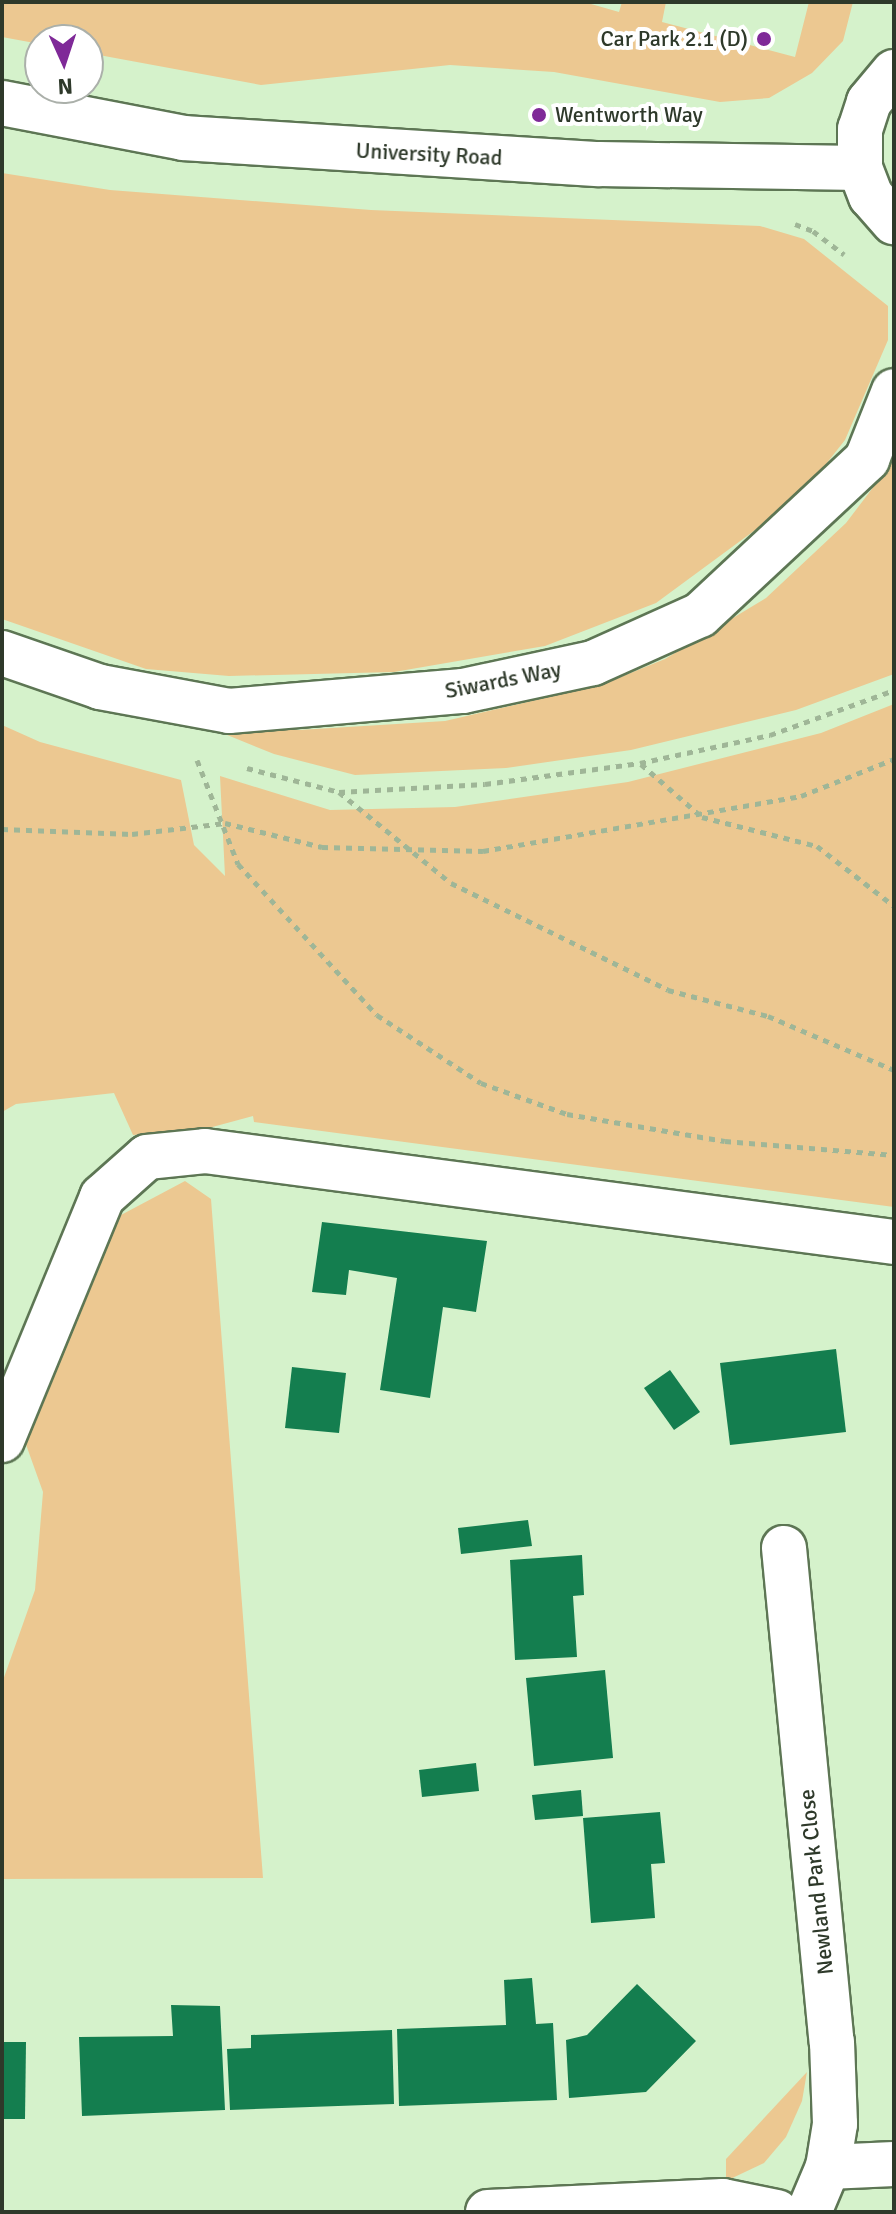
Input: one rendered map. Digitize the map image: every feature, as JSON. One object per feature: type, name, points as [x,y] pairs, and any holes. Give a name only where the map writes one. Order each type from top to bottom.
[{"type":"street","points":[[894,72],[869,102],[860,129],[860,168],[871,196],[894,222]]},
{"type":"street","name":"University Road","points":[[2,103],[183,138],[599,164],[860,168]]},
{"type":"street","name":"Siwards Way","points":[[2,653],[100,687],[229,711],[463,691],[593,663],[700,615],[867,459],[894,391]]},
{"type":"street","points":[[2,1440],[102,1197],[147,1157],[205,1151],[894,1242]]},
{"type":"street","name":"Newland Park Close","points":[[784,1548],[832,2042],[835,2124],[828,2167],[809,2212]]},
{"type":"street","points":[[828,2167],[894,2164]]},
{"type":"street","points":[[488,2212],[723,2201],[777,2212]]},
{"type":"path","points":[[894,690],[770,735],[640,763],[485,784],[339,792],[451,883],[668,990],[768,1016],[894,1070]]},
{"type":"path","points":[[195,755],[225,823],[238,864],[377,1015],[481,1083],[567,1114],[725,1141],[894,1155]]},
{"type":"path","points":[[2,829],[132,834],[225,823],[322,847],[412,852],[483,851],[622,830],[696,812],[801,796],[894,759]]},
{"type":"path","points":[[640,763],[696,812],[817,846],[894,906]]},
{"type":"shaded area","points":[[2,2],[584,2],[619,12],[622,2],[666,2],[662,22],[795,57],[809,2],[853,2],[843,41],[812,73],[769,98],[720,102],[554,72],[450,65],[261,85],[104,56],[104,24],[24,24],[24,41],[2,37]]},
{"type":"shaded area","points":[[2,173],[110,190],[371,210],[760,226],[804,239],[888,306],[888,340],[845,440],[800,497],[656,603],[545,646],[394,672],[229,676],[146,669],[2,619]]},
{"type":"shaded area","points":[[894,460],[894,674],[796,710],[631,750],[506,768],[355,775],[274,754],[210,728],[299,730],[445,721],[601,685],[665,659],[766,598],[846,523]]},
{"type":"shaded area","points":[[894,704],[894,1207],[254,1122],[253,1116],[205,1129],[133,1135],[114,1093],[16,1104],[2,1112],[2,725],[40,742],[181,780],[194,845],[225,876],[220,776],[330,810],[455,807],[628,782],[821,733]]},
{"type":"shaded area","points":[[185,1181],[211,1199],[263,1878],[2,1879],[2,1683],[35,1590],[43,1492],[24,1439],[121,1215]]},
{"type":"shaded area","points":[[807,2072],[802,2101],[786,2137],[764,2163],[726,2181],[726,2159]]},
{"type":"building","points":[[322,1222],[487,1241],[476,1312],[443,1307],[430,1398],[380,1390],[397,1278],[349,1270],[346,1295],[312,1292]]},
{"type":"building","points":[[836,1349],[846,1432],[730,1445],[720,1363]]},
{"type":"building","points":[[292,1367],[346,1373],[339,1433],[285,1428]]},
{"type":"building","points":[[670,1370],[700,1412],[674,1430],[644,1388]]},
{"type":"building","points":[[528,1520],[532,1546],[461,1554],[458,1528]]},
{"type":"building","points":[[582,1555],[584,1595],[573,1596],[577,1657],[515,1660],[510,1560]]},
{"type":"building","points":[[605,1670],[613,1758],[534,1766],[526,1678]]},
{"type":"building","points":[[476,1763],[479,1791],[422,1797],[419,1770]]},
{"type":"building","points":[[581,1790],[583,1816],[535,1820],[532,1795]]},
{"type":"building","points":[[660,1812],[665,1863],[651,1864],[655,1918],[591,1923],[583,1818]]},
{"type":"building","points":[[532,1978],[536,2024],[553,2023],[557,2100],[399,2106],[397,2029],[506,2025],[504,1980]]},
{"type":"building","points":[[637,1984],[696,2041],[646,2092],[569,2098],[566,2040],[587,2035]]},
{"type":"building","points":[[171,2005],[220,2006],[225,2110],[82,2116],[79,2037],[173,2036]]},
{"type":"building","points":[[392,2030],[394,2104],[230,2110],[227,2049],[251,2048],[251,2035]]},
{"type":"building","points":[[2,2042],[26,2042],[25,2119],[2,2119]]},
{"type":"place","name":"Car Park 2.1 (D)","points":[[764,39]]},
{"type":"place","name":"Wentworth Way","points":[[539,115]]}]
